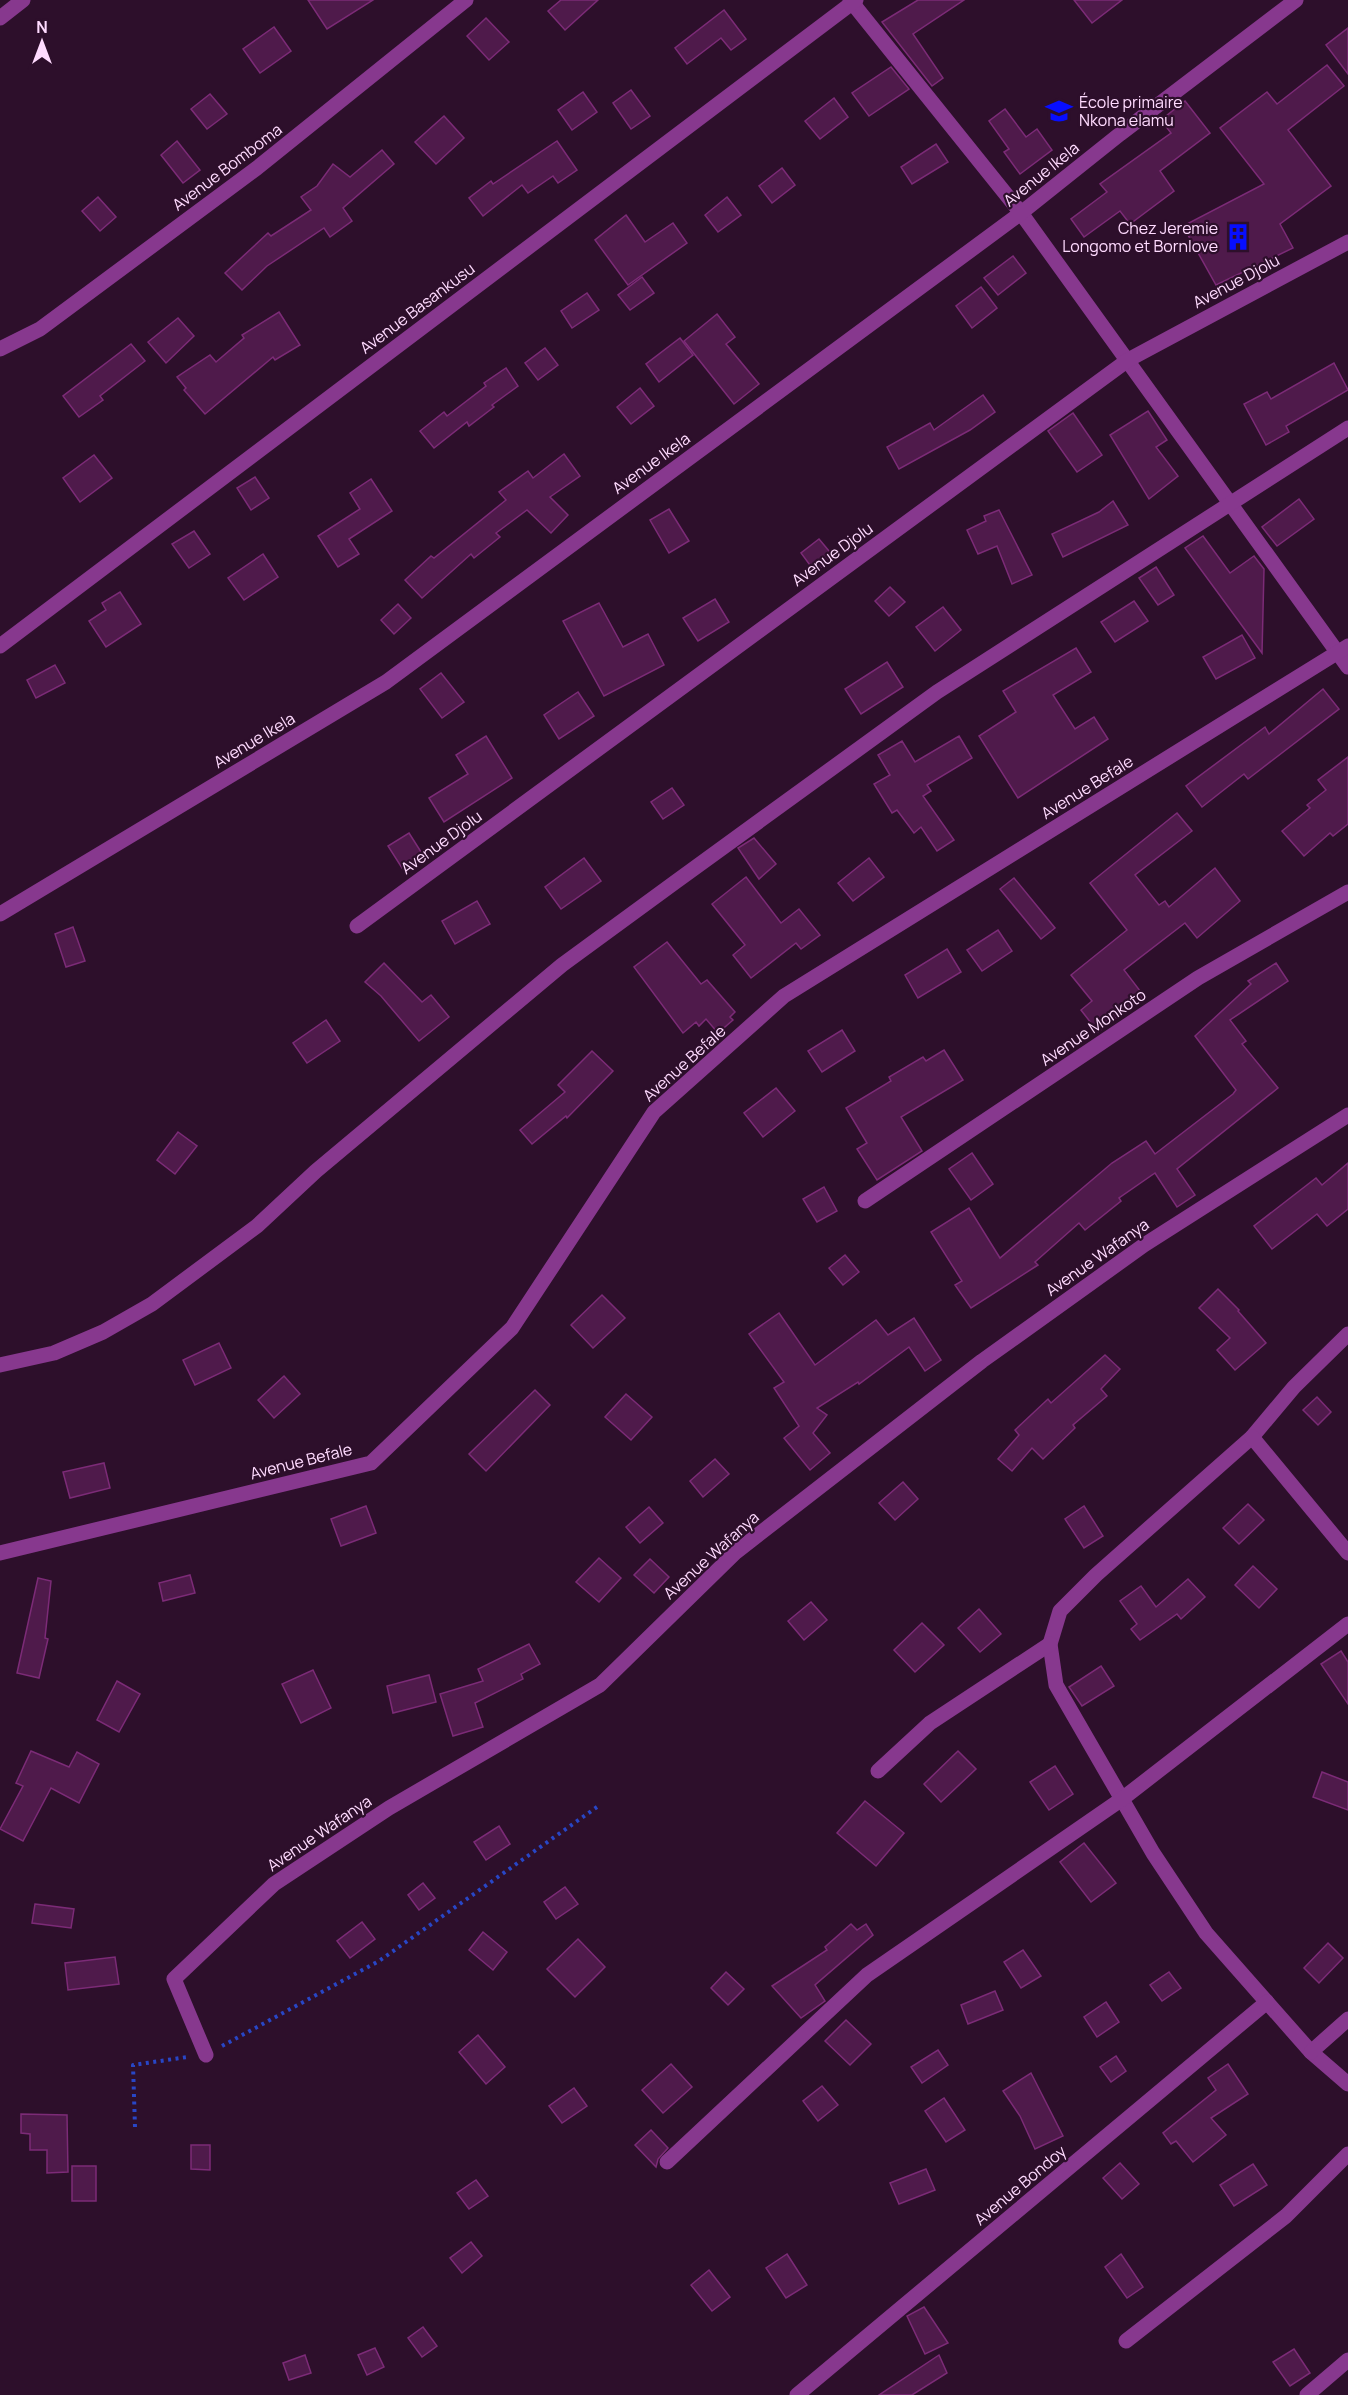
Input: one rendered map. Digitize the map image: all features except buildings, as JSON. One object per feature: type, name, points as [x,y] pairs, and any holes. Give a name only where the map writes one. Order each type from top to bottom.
[{"type":"street","points":[[0,18],[23,0]]},
{"type":"street","name":"Avenue Bomboma","points":[[0,349],[40,329],[256,168],[466,0]]},
{"type":"street","name":"Avenue Ikela","points":[[0,914],[386,682],[1021,213],[1120,134],[1296,0]]},
{"type":"street","points":[[853,1],[1021,213],[1232,503],[1343,649],[1348,667]]},
{"type":"street","name":"Avenue Basankusu","points":[[0,646],[853,1]]},
{"type":"street","name":"Avenue Djolu","points":[[357,926],[1128,360],[1348,242]]},
{"type":"street","points":[[0,1365],[54,1353],[103,1332],[152,1304],[257,1226],[316,1171],[590,945],[937,692],[1348,428]]},
{"type":"street","name":"Avenue Befale","points":[[0,1553],[371,1463],[512,1328],[654,1112],[784,996],[1343,649]]},
{"type":"street","name":"Avenue Monkoto","points":[[865,1201],[1198,978],[1348,892]]},
{"type":"street","name":"Avenue Wafanya","points":[[206,2055],[174,1979],[274,1884],[399,1802],[600,1685],[736,1552],[982,1361],[1144,1245],[1348,1115]]},
{"type":"street","points":[[1348,1334],[1294,1387],[1252,1437],[1060,1611],[1050,1644],[1056,1685],[1153,1853],[1206,1933],[1311,2052],[1348,2085]]},
{"type":"street","points":[[1252,1437],[1348,1553]]},
{"type":"street","points":[[668,2162],[867,1975],[1122,1799],[1348,1624]]},
{"type":"street","points":[[878,1771],[930,1723],[1050,1644]]},
{"type":"street","name":"Avenue Bondoy","points":[[796,2395],[1267,2002]]},
{"type":"street","points":[[1311,2052],[1348,2019]]},
{"type":"street","points":[[1126,2341],[1286,2216],[1348,2154]]},
{"type":"street","points":[[1307,2395],[1348,2360]]},
{"type":"path","points":[[135,2127],[134,2065],[206,2055],[379,1961],[597,1807]]},
{"type":"place","name":"École primaire Nkona elamu","points":[[1059,111]]},
{"type":"place","name":"Chez Jeremie Longomo et Bornlove","points":[[1238,237]]}]
